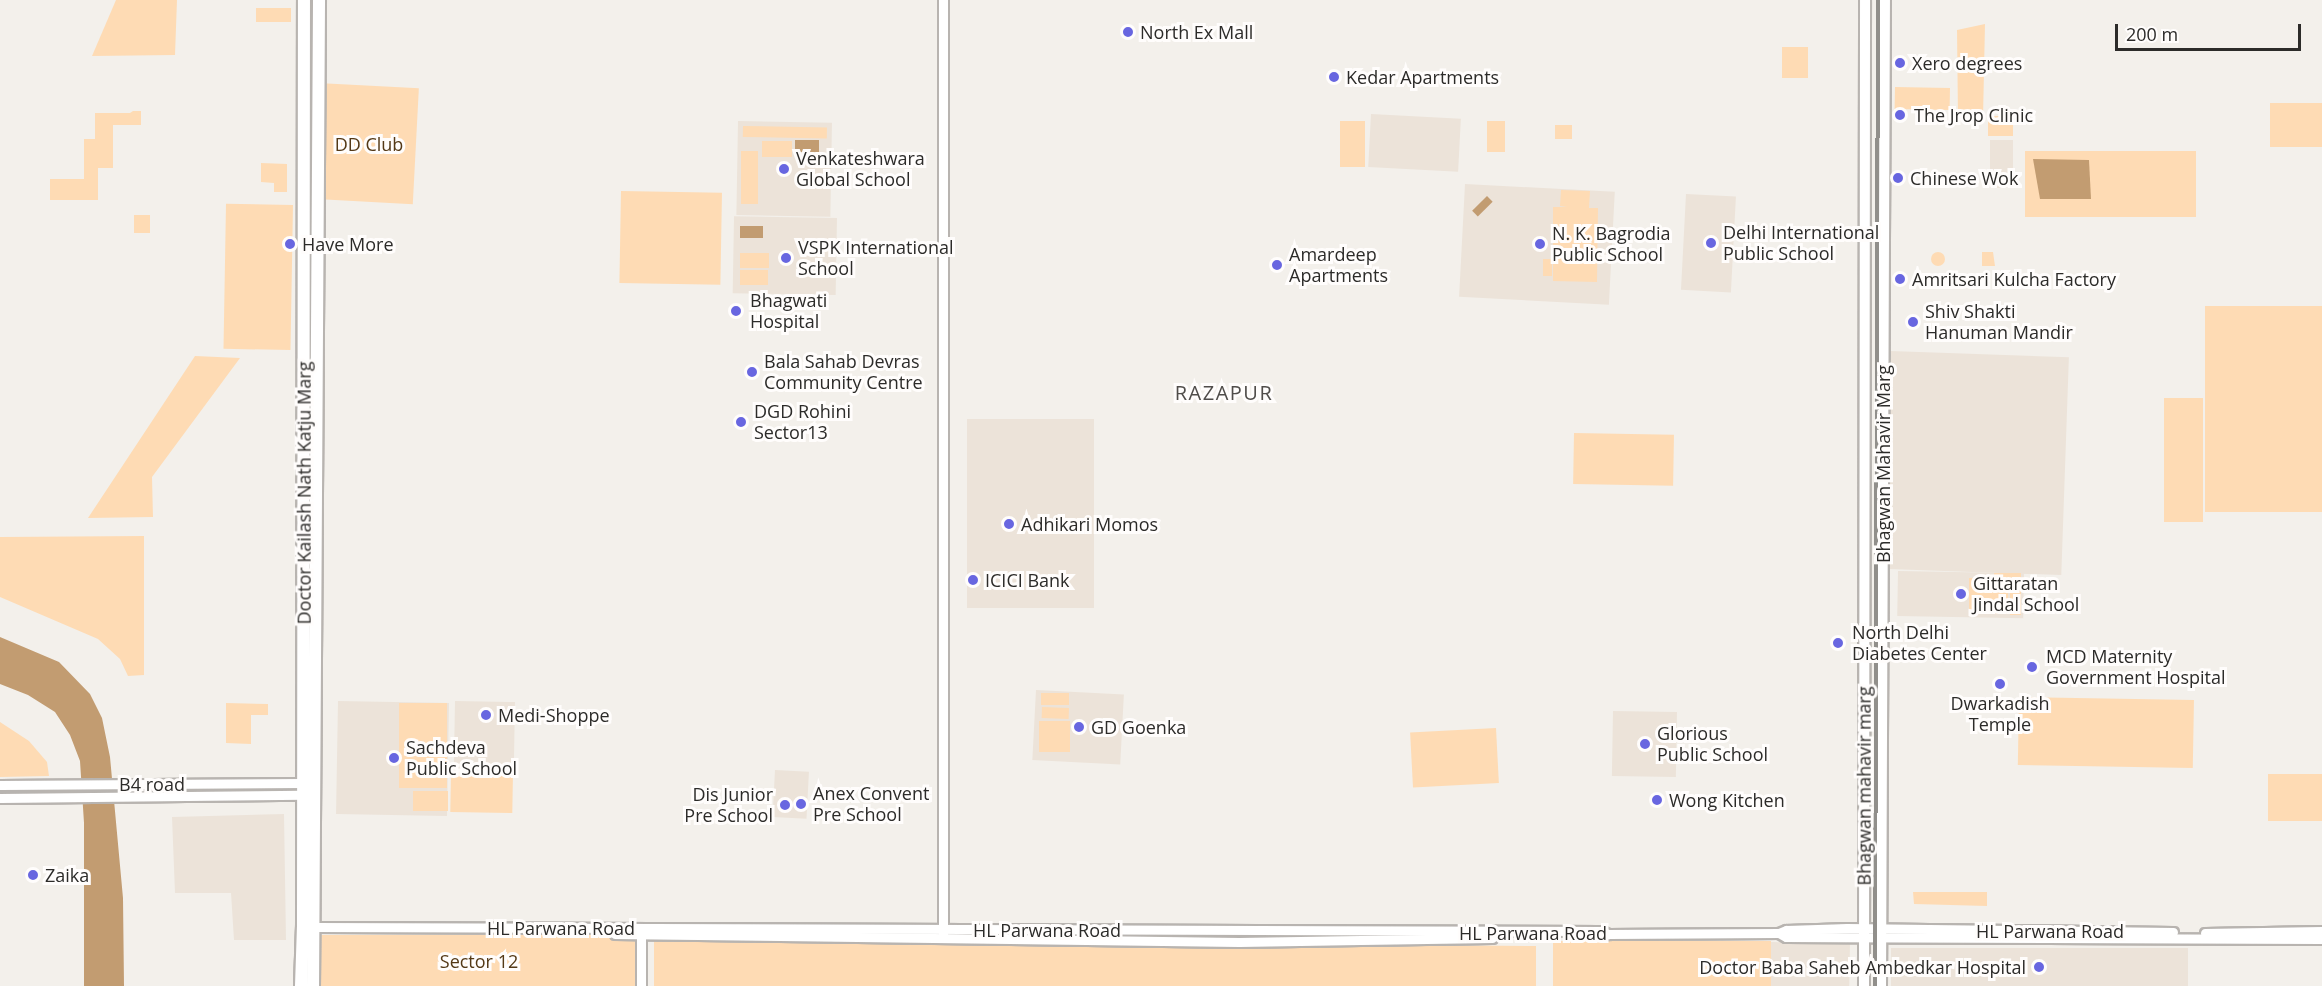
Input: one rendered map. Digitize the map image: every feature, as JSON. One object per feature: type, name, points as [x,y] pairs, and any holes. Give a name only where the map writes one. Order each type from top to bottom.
[{"type":"main road","name":"Doctor Kailash Nath Katju Marg","points":[[301,986],[304,0]]},
{"type":"main road","name":"Doctor Kailash Nath Katju Marg","points":[[313,986],[319,0]]},
{"type":"main road","name":"Bhagwan mahavir marg","points":[[1864,986],[1865,0]]},
{"type":"main road","name":"Bhagwan Mahavir Marg","points":[[1881,933],[1885,0]]},
{"type":"main road","points":[[1864,826],[1882,827]]},
{"type":"main road","points":[[1881,933],[1881,986]]},
{"type":"street","points":[[943,0],[943,934]]},
{"type":"street","name":"B4 road","points":[[0,785],[138,784],[303,789]]},
{"type":"street","name":"B4 road","points":[[0,798],[138,796],[303,789]]},
{"type":"street","name":"HL Parwana Road","points":[[314,929],[943,934],[1602,931],[1608,934],[1779,933],[1786,936],[1864,933],[2322,931]]},
{"type":"street","points":[[641,986],[644,932]]},
{"type":"street","points":[[644,932],[647,986]]},
{"type":"street","name":"HL Parwana Road","points":[[1881,933],[2322,939]]},
{"type":"shaded area","points":[[1371,114],[1461,119],[1458,172],[1368,167]]},
{"type":"shaded area","name":"Venkateshwara Global School","points":[[738,121],[832,123],[830,217],[736,215]]},
{"type":"shaded area","points":[[795,140],[819,140],[819,152],[795,152]]},
{"type":"shaded area","points":[[1990,140],[2013,140],[2013,188],[1990,188]]},
{"type":"shaded area","points":[[2033,159],[2089,160],[2091,199],[2040,199]]},
{"type":"shaded area","name":"N. K. Bagrodia Public School","points":[[1465,184],[1615,192],[1609,305],[1459,297]]},
{"type":"shaded area","name":"Delhi International Public School","points":[[1686,194],[1736,197],[1731,292],[1681,290]]},
{"type":"shaded area","points":[[1487,196],[1493,202],[1478,217],[1472,211]]},
{"type":"shaded area","name":"VSPK International School","points":[[734,216],[837,218],[836,295],[733,293]]},
{"type":"shaded area","points":[[740,226],[763,226],[763,238],[740,238]]},
{"type":"shaded area","points":[[1890,351],[2069,357],[2061,575],[1882,569]]},
{"type":"shaded area","points":[[967,419],[1094,419],[1094,608],[967,608]]},
{"type":"shaded area","name":"Gittaratan Jindal School","points":[[1898,571],[2024,573],[2023,618],[1897,616]]},
{"type":"shaded area","points":[[0,637],[59,662],[90,694],[102,718],[110,757],[123,898],[124,986],[84,986],[84,823],[80,761],[70,735],[55,712],[28,695],[0,684]]},
{"type":"shaded area","name":"GD Goenka","points":[[1036,690],[1124,695],[1120,765],[1032,760]]},
{"type":"shaded area","name":"Sachdeva Public School","points":[[338,701],[449,703],[447,816],[336,814]]},
{"type":"shaded area","points":[[455,701],[515,702],[514,769],[454,768]]},
{"type":"shaded area","name":"Glorious Public School","points":[[1613,711],[1677,712],[1676,777],[1612,776]]},
{"type":"shaded area","points":[[775,770],[809,772],[806,819],[773,817]]},
{"type":"shaded area","points":[[284,814],[286,940],[234,940],[231,893],[175,893],[172,817]]},
{"type":"shaded area","points":[[1771,942],[1850,943],[1849,986],[1770,986]]},
{"type":"shaded area","name":"Doctor Baba Saheb Ambedkar Hospital","points":[[1891,948],[2188,948],[2188,986],[1891,986]]},
{"type":"green space","points":[[116,0],[177,0],[175,55],[92,56]]},
{"type":"green space","points":[[256,8],[291,8],[291,22],[256,22]]},
{"type":"green space","points":[[1985,24],[1983,118],[1958,118],[1957,30]]},
{"type":"green space","points":[[1782,47],[1808,47],[1808,78],[1782,78]]},
{"type":"green space","name":"DD Club","points":[[318,83],[419,88],[413,204],[312,199]]},
{"type":"green space","points":[[1895,87],[1950,88],[1950,110],[1895,109]]},
{"type":"green space","points":[[2270,103],[2322,103],[2322,147],[2270,147]]},
{"type":"green space","points":[[141,111],[141,125],[113,125],[113,168],[98,168],[98,200],[50,200],[50,179],[84,179],[84,139],[95,139],[95,113],[130,113]]},
{"type":"green space","points":[[1988,116],[2013,116],[2013,136],[1988,136]]},
{"type":"green space","points":[[1340,121],[1365,121],[1365,167],[1340,167]]},
{"type":"green space","points":[[1487,121],[1505,121],[1505,152],[1487,152]]},
{"type":"green space","points":[[1555,125],[1572,125],[1572,139],[1555,139]]},
{"type":"green space","points":[[743,126],[827,127],[827,138],[743,137]]},
{"type":"green space","points":[[762,141],[792,141],[792,157],[762,157]]},
{"type":"green space","points":[[741,151],[758,151],[758,204],[741,204]]},
{"type":"green space","points":[[2025,151],[2196,151],[2196,217],[2025,217]]},
{"type":"green space","points":[[261,163],[287,164],[287,192],[274,192],[274,183],[261,182]]},
{"type":"green space","points":[[1561,190],[1590,191],[1589,208],[1598,208],[1597,282],[1553,281],[1553,207],[1567,207],[1560,206]]},
{"type":"green space","points":[[621,191],[722,193],[720,285],[619,283]]},
{"type":"green space","points":[[226,204],[293,205],[290,350],[223,349]]},
{"type":"green space","points":[[134,215],[150,215],[150,233],[134,233]]},
{"type":"green space","points":[[1938,252],[1943,254],[1945,259],[1943,264],[1938,266],[1933,264],[1931,259],[1933,254]]},
{"type":"green space","points":[[1982,252],[1993,252],[1995,266],[1982,266]]},
{"type":"green space","points":[[740,253],[769,253],[769,268],[740,268]]},
{"type":"green space","points":[[1543,259],[1552,259],[1552,276],[1543,276]]},
{"type":"green space","points":[[740,270],[768,270],[768,285],[740,285]]},
{"type":"green space","points":[[2205,306],[2322,306],[2322,512],[2205,512]]},
{"type":"green space","points":[[195,356],[240,358],[152,477],[153,517],[88,518]]},
{"type":"green space","points":[[2164,398],[2203,398],[2203,522],[2164,522]]},
{"type":"green space","points":[[1574,433],[1674,435],[1673,486],[1573,484]]},
{"type":"green space","points":[[144,536],[144,675],[128,676],[120,659],[98,639],[0,597],[0,537]]},
{"type":"green space","points":[[1994,573],[2021,573],[2021,586],[1994,586]]},
{"type":"green space","points":[[1969,578],[1992,578],[1992,587],[2008,587],[2008,614],[1969,613]]},
{"type":"green space","points":[[2010,588],[2021,588],[2021,615],[2010,615]]},
{"type":"green space","points":[[1041,693],[1069,693],[1069,705],[1041,705]]},
{"type":"green space","points":[[2019,697],[2194,700],[2193,768],[2018,765]]},
{"type":"green space","points":[[226,703],[268,704],[268,715],[251,715],[251,744],[226,743]]},
{"type":"green space","points":[[399,703],[447,703],[447,788],[399,788]]},
{"type":"green space","points":[[1042,707],[1069,708],[1069,719],[1042,718]]},
{"type":"green space","points":[[1039,721],[1070,721],[1070,752],[1039,752]]},
{"type":"green space","points":[[0,722],[29,741],[47,762],[49,776],[0,777]]},
{"type":"green space","points":[[1496,728],[1499,783],[1413,787],[1410,733]]},
{"type":"green space","points":[[451,772],[513,773],[512,813],[450,812]]},
{"type":"green space","points":[[2268,774],[2322,774],[2322,821],[2268,821]]},
{"type":"green space","points":[[413,791],[448,791],[448,811],[413,811]]},
{"type":"green space","points":[[1913,892],[1987,892],[1987,906],[1914,904]]},
{"type":"green space","name":"Sector 12","points":[[321,935],[637,935],[637,986],[321,986]]},
{"type":"green space","points":[[654,938],[1536,946],[1536,986],[654,986]]},
{"type":"green space","points":[[1553,941],[1771,941],[1771,986],[1553,986]]},
{"type":"railway","points":[[1875,986],[1878,0]]},
{"type":"place","name":"North Ex Mall","points":[[1128,32]]},
{"type":"place","name":"Xero degrees","points":[[1900,63]]},
{"type":"place","name":"Kedar Apartments","points":[[1334,77]]},
{"type":"place","name":"The Jrop Clinic","points":[[1900,115]]},
{"type":"place","name":"Venkateshwara Global School","points":[[784,169]]},
{"type":"place","name":"Chinese Wok","points":[[1898,178]]},
{"type":"place","name":"Delhi International Public School","points":[[1711,243]]},
{"type":"place","name":"Have More","points":[[290,244]]},
{"type":"place","name":"N. K. Bagrodia Public School","points":[[1540,244]]},
{"type":"place","name":"VSPK International School","points":[[786,258]]},
{"type":"place","name":"Amardeep Apartments","points":[[1277,265]]},
{"type":"place","name":"Amritsari Kulcha Factory","points":[[1900,279]]},
{"type":"place","name":"Bhagwati Hospital","points":[[736,311]]},
{"type":"place","name":"Shiv Shakti Hanuman Mandir","points":[[1913,322]]},
{"type":"place","name":"Bala Sahab Devras Community Centre","points":[[752,372]]},
{"type":"place","name":"DGD Rohini Sector13","points":[[741,422]]},
{"type":"place","name":"Adhikari Momos","points":[[1009,524]]},
{"type":"place","name":"ICICI Bank","points":[[973,580]]},
{"type":"place","name":"Gittaratan Jindal School","points":[[1961,594]]},
{"type":"place","name":"North Delhi Diabetes Center","points":[[1838,643]]},
{"type":"place","name":"MCD Maternity Government Hospital","points":[[2032,667]]},
{"type":"place","name":"Dwarkadish Temple","points":[[2000,684]]},
{"type":"place","name":"Medi-Shoppe","points":[[486,715]]},
{"type":"place","name":"GD Goenka","points":[[1079,727]]},
{"type":"place","name":"Glorious Public School","points":[[1645,744]]},
{"type":"place","name":"Sachdeva Public School","points":[[394,758]]},
{"type":"place","name":"Wong Kitchen","points":[[1657,800]]},
{"type":"place","name":"Anex Convent Pre School","points":[[801,804]]},
{"type":"place","name":"Dis Junior Pre School","points":[[785,805]]},
{"type":"place","name":"Zaika","points":[[33,875]]},
{"type":"place","name":"Doctor Baba Saheb Ambedkar Hospital","points":[[2039,967]]},
{"type":"district","name":"RAZAPUR","points":[[1224,392]]}]
